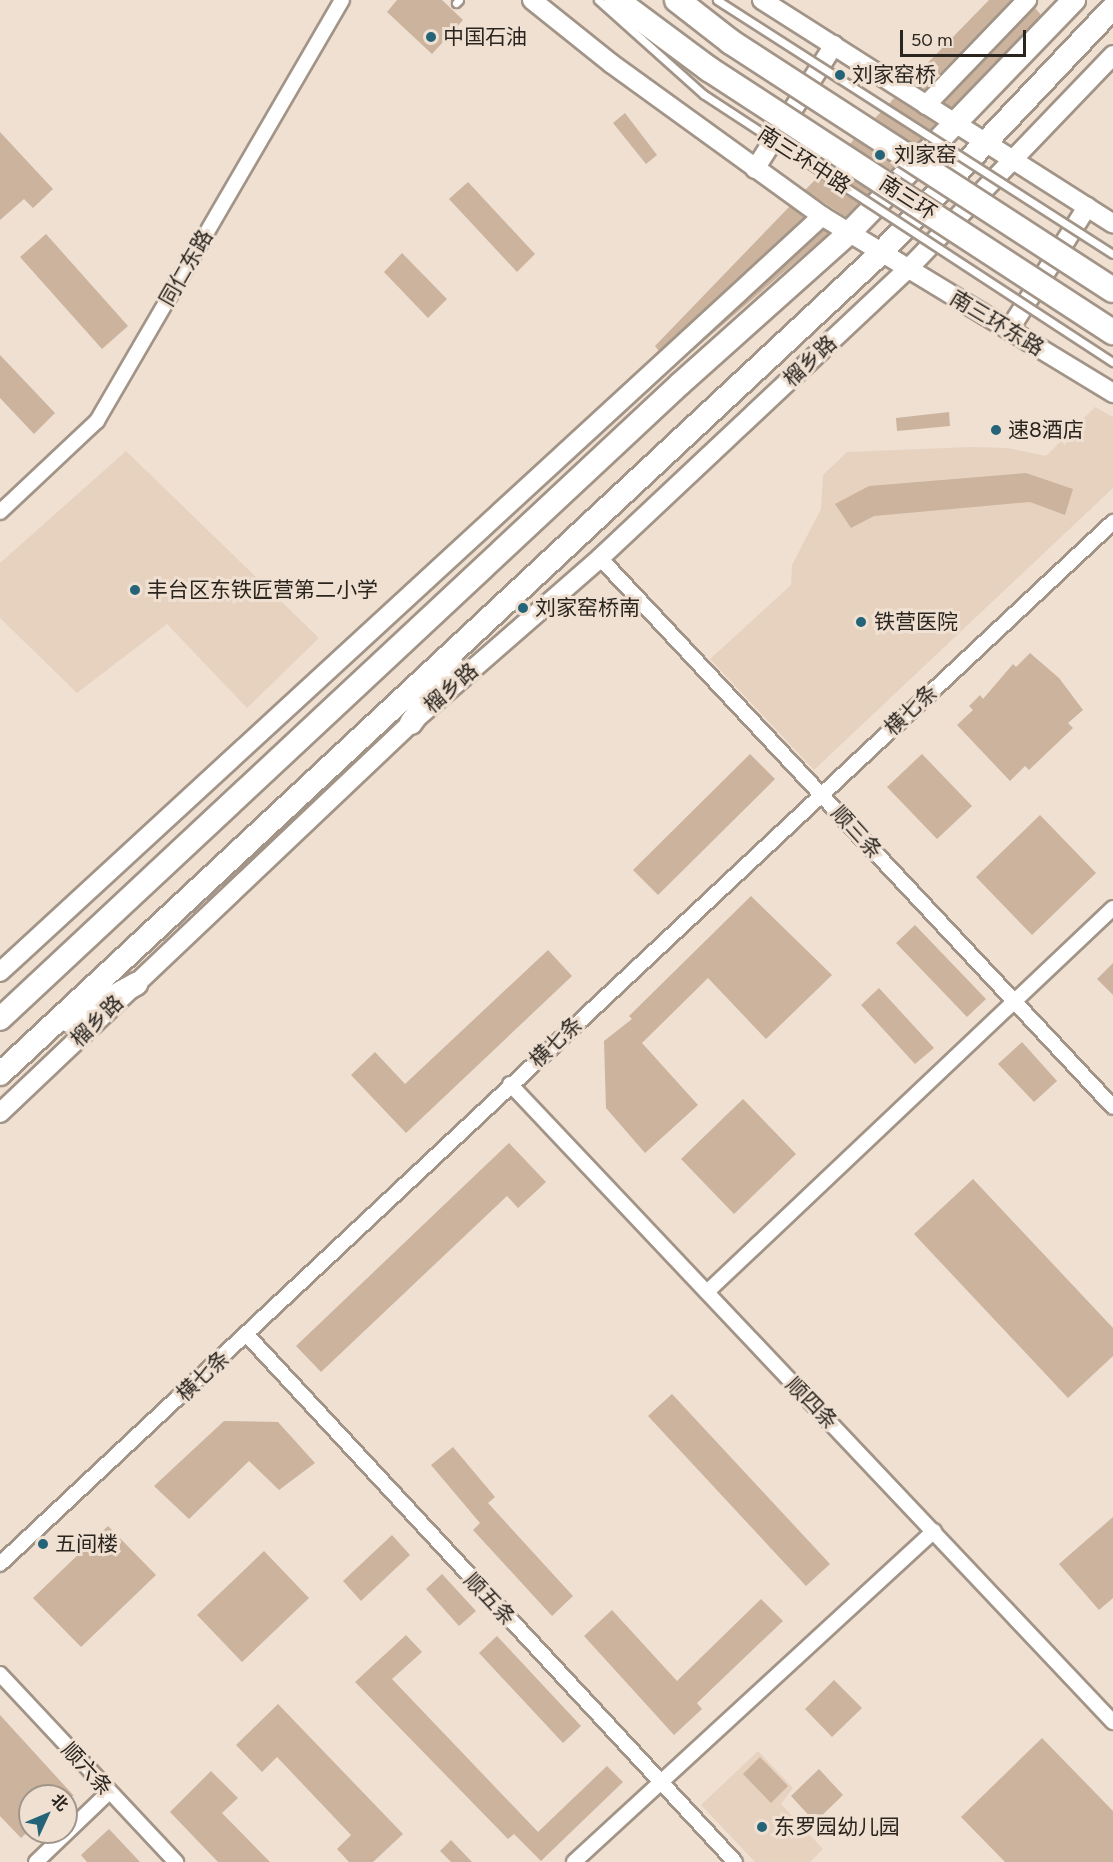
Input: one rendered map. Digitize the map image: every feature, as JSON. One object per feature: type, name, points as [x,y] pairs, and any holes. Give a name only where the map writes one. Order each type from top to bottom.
[{"type":"highway","name":"南三环","points":[[616,0],[709,69],[1113,332]]},
{"type":"highway","name":"南三环","points":[[677,0],[731,42],[1113,290]]},
{"type":"main road","points":[[0,1020],[680,384],[849,233],[1074,0]]},
{"type":"main road","name":"榴乡路","points":[[0,1074],[880,253],[1113,8]]},
{"type":"main road","points":[[411,723],[480,626]]},
{"type":"main road","points":[[37,1039],[136,984]]},
{"type":"street","name":"同仁东路","points":[[0,512],[98,421],[342,0]]},
{"type":"street","name":"南三环中路","points":[[532,0],[755,169],[880,253]]},
{"type":"street","points":[[762,0],[1113,224]]},
{"type":"street","points":[[926,105],[1027,0]]},
{"type":"street","points":[[755,169],[834,45]]},
{"type":"street","name":"榴乡路","points":[[0,1113],[411,723],[600,558],[907,270],[1113,55]]},
{"type":"street","points":[[1009,330],[1087,207]]},
{"type":"street","points":[[0,972],[822,216]]},
{"type":"street","name":"南三环东路","points":[[880,253],[1113,393]]},
{"type":"street","name":"横七条","points":[[0,1563],[247,1335],[510,1084],[1113,522]]},
{"type":"street","name":"顺三条","points":[[600,558],[1113,1107]]},
{"type":"street","points":[[707,1292],[1113,908]]},
{"type":"street","name":"顺四条","points":[[510,1084],[1113,1722]]},
{"type":"street","name":"顺五条","points":[[247,1335],[735,1862]]},
{"type":"street","points":[[574,1862],[934,1531]]},
{"type":"street","name":"顺六条","points":[[0,1674],[176,1862]]},
{"type":"street","points":[[36,1862],[109,1792]]},
{"type":"lane","name":"南三环中路","points":[[598,0],[703,94],[1113,362]]},
{"type":"lane","points":[[717,0],[1113,254]]},
{"type":"shaded area","name":"铁营医院","points":[[1095,407],[1113,417],[1113,488],[814,770],[710,659],[791,585],[792,565],[821,509],[823,475],[847,452],[970,447],[1008,448],[1046,456]]},
{"type":"shaded area","name":"丰台区东铁匠营第二小学","points":[[126,451],[319,638],[247,708],[167,624],[77,693],[0,618],[0,563]]},
{"type":"shaded area","name":"东罗园幼儿园","points":[[758,1751],[793,1788],[781,1804],[823,1849],[810,1862],[755,1862],[701,1805]]},
{"type":"building","name":"中国石油","points":[[397,0],[442,0],[463,20],[432,54],[387,12]]},
{"type":"building","points":[[989,0],[1011,0],[924,90],[910,81]]},
{"type":"building","points":[[1035,8],[1041,15],[951,108],[944,103]]},
{"type":"building","points":[[894,98],[935,124],[930,130],[889,104]]},
{"type":"building","points":[[881,112],[922,138],[915,145],[875,118]]},
{"type":"building","points":[[625,113],[657,155],[646,164],[613,123]]},
{"type":"building","points":[[0,132],[53,189],[33,208],[24,199],[0,220]]},
{"type":"building","points":[[854,139],[895,166],[891,170],[850,144]]},
{"type":"building","points":[[830,165],[871,191],[867,195],[827,168]]},
{"type":"building","points":[[819,176],[859,203],[846,217],[805,190]]},
{"type":"building","points":[[468,182],[535,254],[517,272],[449,199]]},
{"type":"building","points":[[790,206],[804,217],[659,351],[655,346]]},
{"type":"building","points":[[823,230],[829,233],[675,366]]},
{"type":"building","points":[[46,234],[128,326],[102,349],[20,257]]},
{"type":"building","points":[[402,253],[447,299],[428,318],[384,272]]},
{"type":"building","points":[[0,355],[55,413],[34,434],[0,398]]},
{"type":"building","points":[[949,412],[950,426],[897,431],[896,418]]},
{"type":"building","points":[[1026,473],[1073,489],[1065,515],[1030,502],[874,516],[851,528],[835,504],[869,486]]},
{"type":"building","points":[[1030,653],[1059,678],[1083,710],[1068,723],[1073,728],[1029,770],[1025,766],[1010,781],[957,725],[973,710],[969,706],[980,695],[983,699],[1013,664],[1016,667]]},
{"type":"building","points":[[750,754],[775,779],[658,895],[633,870]]},
{"type":"building","points":[[922,754],[972,806],[937,839],[887,787]]},
{"type":"building","points":[[1040,815],[1096,873],[1032,935],[976,877]]},
{"type":"building","points":[[751,896],[832,975],[766,1039],[708,978],[642,1043],[698,1105],[645,1153],[606,1108],[604,1041],[632,1019],[629,1016]]},
{"type":"building","points":[[915,925],[986,999],[967,1017],[896,943]]},
{"type":"building","points":[[548,950],[572,976],[406,1133],[351,1075],[375,1052],[405,1084]]},
{"type":"building","points":[[1113,963],[1113,995],[1097,979]]},
{"type":"building","points":[[879,988],[934,1048],[915,1064],[861,1005]]},
{"type":"building","points":[[1022,1042],[1057,1081],[1034,1102],[998,1064]]},
{"type":"building","points":[[743,1099],[796,1154],[734,1214],[681,1159]]},
{"type":"building","points":[[509,1143],[546,1182],[518,1208],[507,1196],[321,1372],[296,1346]]},
{"type":"building","points":[[973,1179],[1113,1328],[1113,1356],[1068,1398],[914,1234]]},
{"type":"building","points":[[672,1394],[830,1564],[806,1586],[648,1416]]},
{"type":"building","points":[[224,1421],[278,1422],[315,1463],[279,1490],[249,1461],[189,1519],[154,1486]]},
{"type":"building","points":[[453,1447],[495,1497],[488,1503],[573,1596],[552,1616],[473,1530],[480,1523],[431,1465]]},
{"type":"building","points":[[1113,1517],[1113,1598],[1099,1610],[1059,1564]]},
{"type":"building","points":[[108,1526],[156,1575],[81,1647],[33,1598]]},
{"type":"building","points":[[392,1535],[410,1555],[361,1601],[343,1581]]},
{"type":"building","points":[[264,1551],[309,1598],[242,1662],[197,1615]]},
{"type":"building","points":[[442,1574],[476,1611],[459,1626],[426,1589]]},
{"type":"building","points":[[761,1599],[783,1621],[697,1703],[702,1709],[674,1735],[584,1636],[612,1610],[677,1681]]},
{"type":"building","points":[[406,1635],[422,1652],[392,1679],[538,1832],[607,1766],[623,1782],[541,1861],[514,1834],[508,1839],[355,1682]]},
{"type":"building","points":[[497,1636],[581,1726],[563,1743],[479,1653]]},
{"type":"building","points":[[834,1680],[862,1708],[832,1737],[805,1709]]},
{"type":"building","points":[[278,1704],[403,1834],[373,1862],[349,1862],[337,1849],[351,1835],[277,1757],[262,1772],[236,1745]]},
{"type":"building","points":[[0,1715],[63,1784],[18,1784],[18,1835],[0,1816]]},
{"type":"building","points":[[1042,1738],[1113,1811],[1113,1862],[1005,1862],[961,1817]]},
{"type":"building","points":[[760,1757],[788,1786],[771,1803],[743,1774]]},
{"type":"building","points":[[819,1769],[843,1795],[815,1822],[791,1796]]},
{"type":"building","points":[[211,1771],[238,1798],[222,1813],[270,1862],[218,1862],[170,1812]]},
{"type":"building","points":[[109,1829],[140,1862],[87,1862],[81,1855]]},
{"type":"building","points":[[451,1840],[472,1862],[451,1862],[440,1851]]},
{"type":"place","name":"中国石油","points":[[431,37]]},
{"type":"place","name":"刘家窑桥","points":[[840,75]]},
{"type":"place","name":"刘家窑","points":[[880,155]]},
{"type":"place","name":"速8酒店","points":[[996,430]]},
{"type":"place","name":"丰台区东铁匠营第二小学","points":[[135,590]]},
{"type":"place","name":"刘家窑桥南","points":[[523,608]]},
{"type":"place","name":"铁营医院","points":[[861,622]]},
{"type":"place","name":"五间楼","points":[[43,1544]]},
{"type":"place","name":"东罗园幼儿园","points":[[762,1827]]}]
